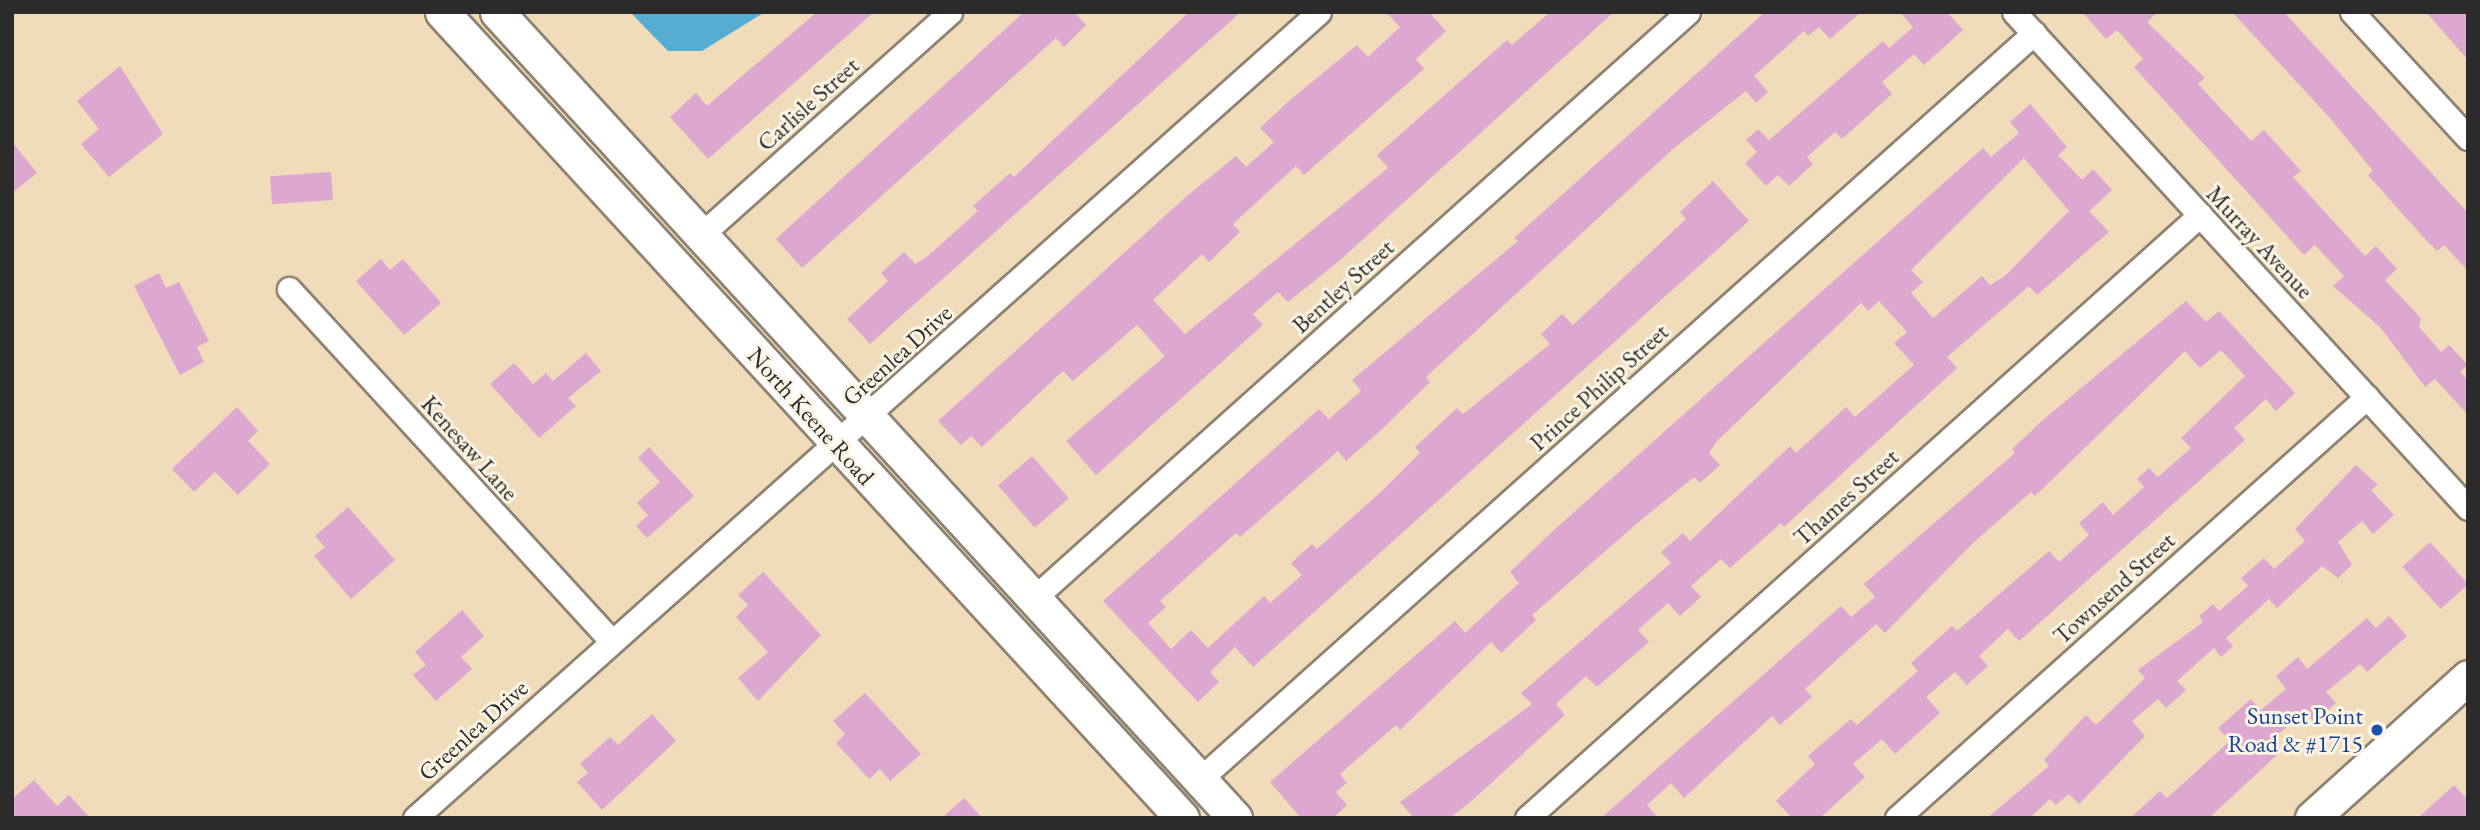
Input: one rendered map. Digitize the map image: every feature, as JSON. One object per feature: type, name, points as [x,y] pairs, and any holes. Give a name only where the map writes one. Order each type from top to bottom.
[{"type":"main road","name":"North Keene Road","points":[[442,12],[1182,818]]},
{"type":"main road","name":"North Keene Road","points":[[497,12],[1235,818]]},
{"type":"main road","points":[[2312,818],[2468,677]]},
{"type":"street","name":"Carlisle Street","points":[[701,235],[950,12]]},
{"type":"street","name":"Greenlea Drive","points":[[415,818],[1319,12]]},
{"type":"street","name":"Bentley Street","points":[[1034,598],[1688,12]]},
{"type":"street","name":"Murray Avenue","points":[[2014,12],[2468,508]]},
{"type":"street","points":[[2352,12],[2468,138]]},
{"type":"street","name":"Prince Philip Street","points":[[1200,779],[2034,33]]},
{"type":"street","name":"Thames Street","points":[[1527,818],[2200,215]]},
{"type":"street","name":"Kenesaw Lane","points":[[289,289],[611,642]]},
{"type":"street","name":"Townsend Street","points":[[1897,818],[2367,397]]},
{"type":"water","points":[[630,12],[765,12],[702,51],[668,51]]},
{"type":"building","points":[[817,12],[874,12],[708,159],[670,117],[696,93],[707,106]]},
{"type":"building","points":[[1024,12],[1074,12],[1086,25],[1064,47],[1056,38],[802,268],[776,239]]},
{"type":"building","points":[[1189,12],[1241,12],[870,344],[847,319],[888,281],[881,273],[904,252],[915,264],[928,256],[978,211],[973,206],[1010,173],[1014,177]]},
{"type":"building","points":[[1386,12],[1429,12],[1446,31],[1416,59],[1424,69],[1304,175],[1296,166],[1233,224],[1240,232],[1209,262],[1202,254],[1153,300],[1185,334],[1388,168],[1377,155],[1507,40],[1512,45],[1550,12],[1614,12],[1339,261],[1288,302],[1278,292],[1253,314],[1263,325],[1096,475],[1066,441],[1165,356],[1137,325],[1073,381],[1063,371],[982,447],[971,436],[961,445],[938,421],[1187,196],[1236,156],[1246,167],[1274,142],[1260,128],[1290,100],[1357,45],[1368,57],[1400,27]]},
{"type":"building","points":[[1765,12],[1861,12],[1830,39],[1819,27],[1808,36],[1804,31],[1754,76],[1768,92],[1756,103],[1746,91],[1673,149],[1426,377],[1430,382],[1379,432],[1346,461],[1338,451],[1240,537],[1236,533],[1160,601],[1166,607],[1148,623],[1171,649],[1191,630],[1208,648],[1264,596],[1270,603],[1302,575],[1291,563],[1312,544],[1317,549],[1384,489],[1420,453],[1415,447],[1457,408],[1463,414],[1550,344],[1541,334],[1562,314],[1573,325],[1686,219],[1680,212],[1713,181],[1749,221],[1253,667],[1235,647],[1210,672],[1219,682],[1198,702],[1103,601],[1319,409],[1329,419],[1361,391],[1352,380],[1518,241],[1514,238]]},
{"type":"building","points":[[1900,12],[1947,12],[1963,30],[1924,65],[1914,54],[1882,82],[1892,94],[1842,139],[1835,132],[1807,157],[1813,164],[1789,186],[1778,175],[1766,186],[1745,163],[1757,152],[1746,140],[1758,129],[1769,140],[1883,41],[1889,48],[1913,27]]},
{"type":"building","points":[[2082,12],[2158,12],[2147,22],[2205,78],[2198,84],[2251,141],[2264,130],[2301,171],[2293,177],[2365,256],[2376,246],[2397,269],[2385,280],[2421,318],[2419,327],[2441,352],[2449,345],[2468,365],[2460,372],[2468,380],[2468,415],[2435,379],[2425,387],[2380,327],[2333,286],[2344,276],[2315,245],[2304,255],[2134,67],[2143,59],[2117,30],[2106,39]]},
{"type":"building","points":[[2232,12],[2284,12],[2468,213],[2468,271],[2444,245],[2437,251],[2424,238],[2368,175],[2373,171],[2330,118]]},
{"type":"building","points":[[2426,12],[2468,12],[2468,60]]},
{"type":"building","points":[[120,66],[163,134],[109,177],[81,144],[99,129],[77,101]]},
{"type":"building","points":[[2030,104],[2067,147],[2058,155],[2082,180],[2093,169],[2112,190],[2089,211],[2109,232],[2037,295],[2029,286],[1947,357],[1957,368],[1784,527],[1781,523],[1730,568],[1721,559],[1691,586],[1701,597],[1680,616],[1668,603],[1638,630],[1649,642],[1597,687],[1586,676],[1556,704],[1565,715],[1475,798],[1450,818],[1414,818],[1400,802],[1532,704],[1521,693],[1671,563],[1661,552],[1683,533],[1690,541],[1790,446],[1796,453],[1846,407],[1855,417],[1914,365],[1894,343],[1907,332],[1879,301],[1868,311],[1861,303],[1717,441],[1709,453],[1720,465],[1700,483],[1694,477],[1641,520],[1532,615],[1536,620],[1501,653],[1491,642],[1400,730],[1396,725],[1340,774],[1347,783],[1336,792],[1347,805],[1333,818],[1301,818],[1270,782],[1455,621],[1465,633],[1519,583],[1510,572],[1555,529],[1983,148],[1991,157],[2019,133],[2010,122]],"holes":[[[2024,158],[2069,211],[2005,276],[1990,285],[1982,276],[1933,318],[1911,293],[1923,282],[1911,270]]]},
{"type":"building","points":[[12,142],[37,173],[12,193]]},
{"type":"building","points":[[331,172],[333,200],[272,204],[270,176]]},
{"type":"building","points":[[381,259],[390,270],[403,259],[441,303],[404,335],[356,281]]},
{"type":"building","points":[[159,273],[166,288],[179,282],[209,341],[197,347],[204,362],[180,375],[134,286]]},
{"type":"building","points":[[2186,301],[2206,322],[2219,311],[2295,393],[2276,411],[2266,399],[2234,428],[2245,440],[2019,641],[2008,629],[1979,656],[1988,666],[1967,685],[1955,672],[1926,697],[1940,713],[1895,754],[1882,739],[1853,764],[1865,777],[1820,818],[1792,818],[1776,801],[1815,764],[1808,756],[1851,719],[1857,725],[1918,671],[1911,663],[1952,626],[1957,631],[2049,551],[2059,562],[2089,535],[2079,523],[2103,502],[2113,515],[2144,487],[2137,479],[2149,468],[2158,477],[2191,448],[2181,438],[2245,376],[2221,350],[2200,368],[2185,351],[2035,496],[2031,492],[1973,543],[1885,633],[1876,624],[1805,689],[1812,697],[1780,725],[1772,716],[1684,798],[1671,783],[1647,805],[1658,818],[1601,818],[1841,606],[1851,617],[1875,597],[1864,584],[2015,453],[2012,449],[2044,419]]},
{"type":"building","points":[[586,353],[601,371],[568,398],[576,406],[539,438],[490,384],[514,363],[533,384],[546,373],[553,381]]},
{"type":"building","points":[[237,407],[258,431],[248,441],[270,464],[238,495],[215,472],[194,492],[172,469]]},
{"type":"building","points":[[649,447],[694,496],[647,538],[636,526],[648,515],[637,503],[660,482],[638,458]]},
{"type":"building","points":[[1032,456],[1069,498],[1035,528],[998,486]]},
{"type":"building","points":[[2356,465],[2378,485],[2371,490],[2394,515],[2373,534],[2362,521],[2338,542],[2352,565],[2338,578],[2322,566],[2277,608],[2269,599],[2226,638],[2233,646],[2221,657],[2214,648],[2177,681],[2186,690],[2166,708],[2158,699],[2132,721],[2145,736],[2079,804],[2069,794],[2056,805],[2050,799],[2030,818],[1987,818],[2049,766],[2044,760],[2086,715],[2096,725],[2145,678],[2138,670],[2203,622],[2199,616],[2213,604],[2219,611],[2248,586],[2241,578],[2264,558],[2274,569],[2305,541],[2295,529]]},
{"type":"building","points":[[348,507],[395,560],[351,599],[314,556],[325,547],[315,536]]},
{"type":"building","points":[[2430,542],[2468,584],[2441,609],[2403,567]]},
{"type":"building","points":[[763,572],[821,635],[758,701],[738,678],[768,652],[736,617],[748,605],[738,595]]},
{"type":"building","points":[[462,610],[484,636],[461,657],[472,669],[436,701],[413,675],[426,665],[415,652]]},
{"type":"building","points":[[2389,616],[2407,636],[2367,672],[2360,664],[2326,692],[2336,703],[2314,722],[2305,711],[2269,742],[2279,753],[2209,818],[2130,818],[2160,791],[2167,798],[2230,741],[2218,728],[2251,699],[2261,710],[2286,689],[2276,676],[2298,657],[2307,669],[2367,618],[2376,628]]},
{"type":"building","points":[[865,693],[921,754],[890,781],[880,769],[869,779],[836,743],[845,734],[833,721]]},
{"type":"building","points":[[652,714],[676,741],[602,810],[577,782],[588,773],[580,764],[610,737],[618,745]]},
{"type":"building","points":[[34,780],[57,806],[69,795],[90,818],[12,818],[12,799]]},
{"type":"building","points":[[2454,785],[2468,800],[2468,818],[2418,818]]},
{"type":"building","points":[[964,798],[982,818],[942,818]]},
{"type":"place","name":"Sunset Point Road & #1715","points":[[2377,730]]}]
